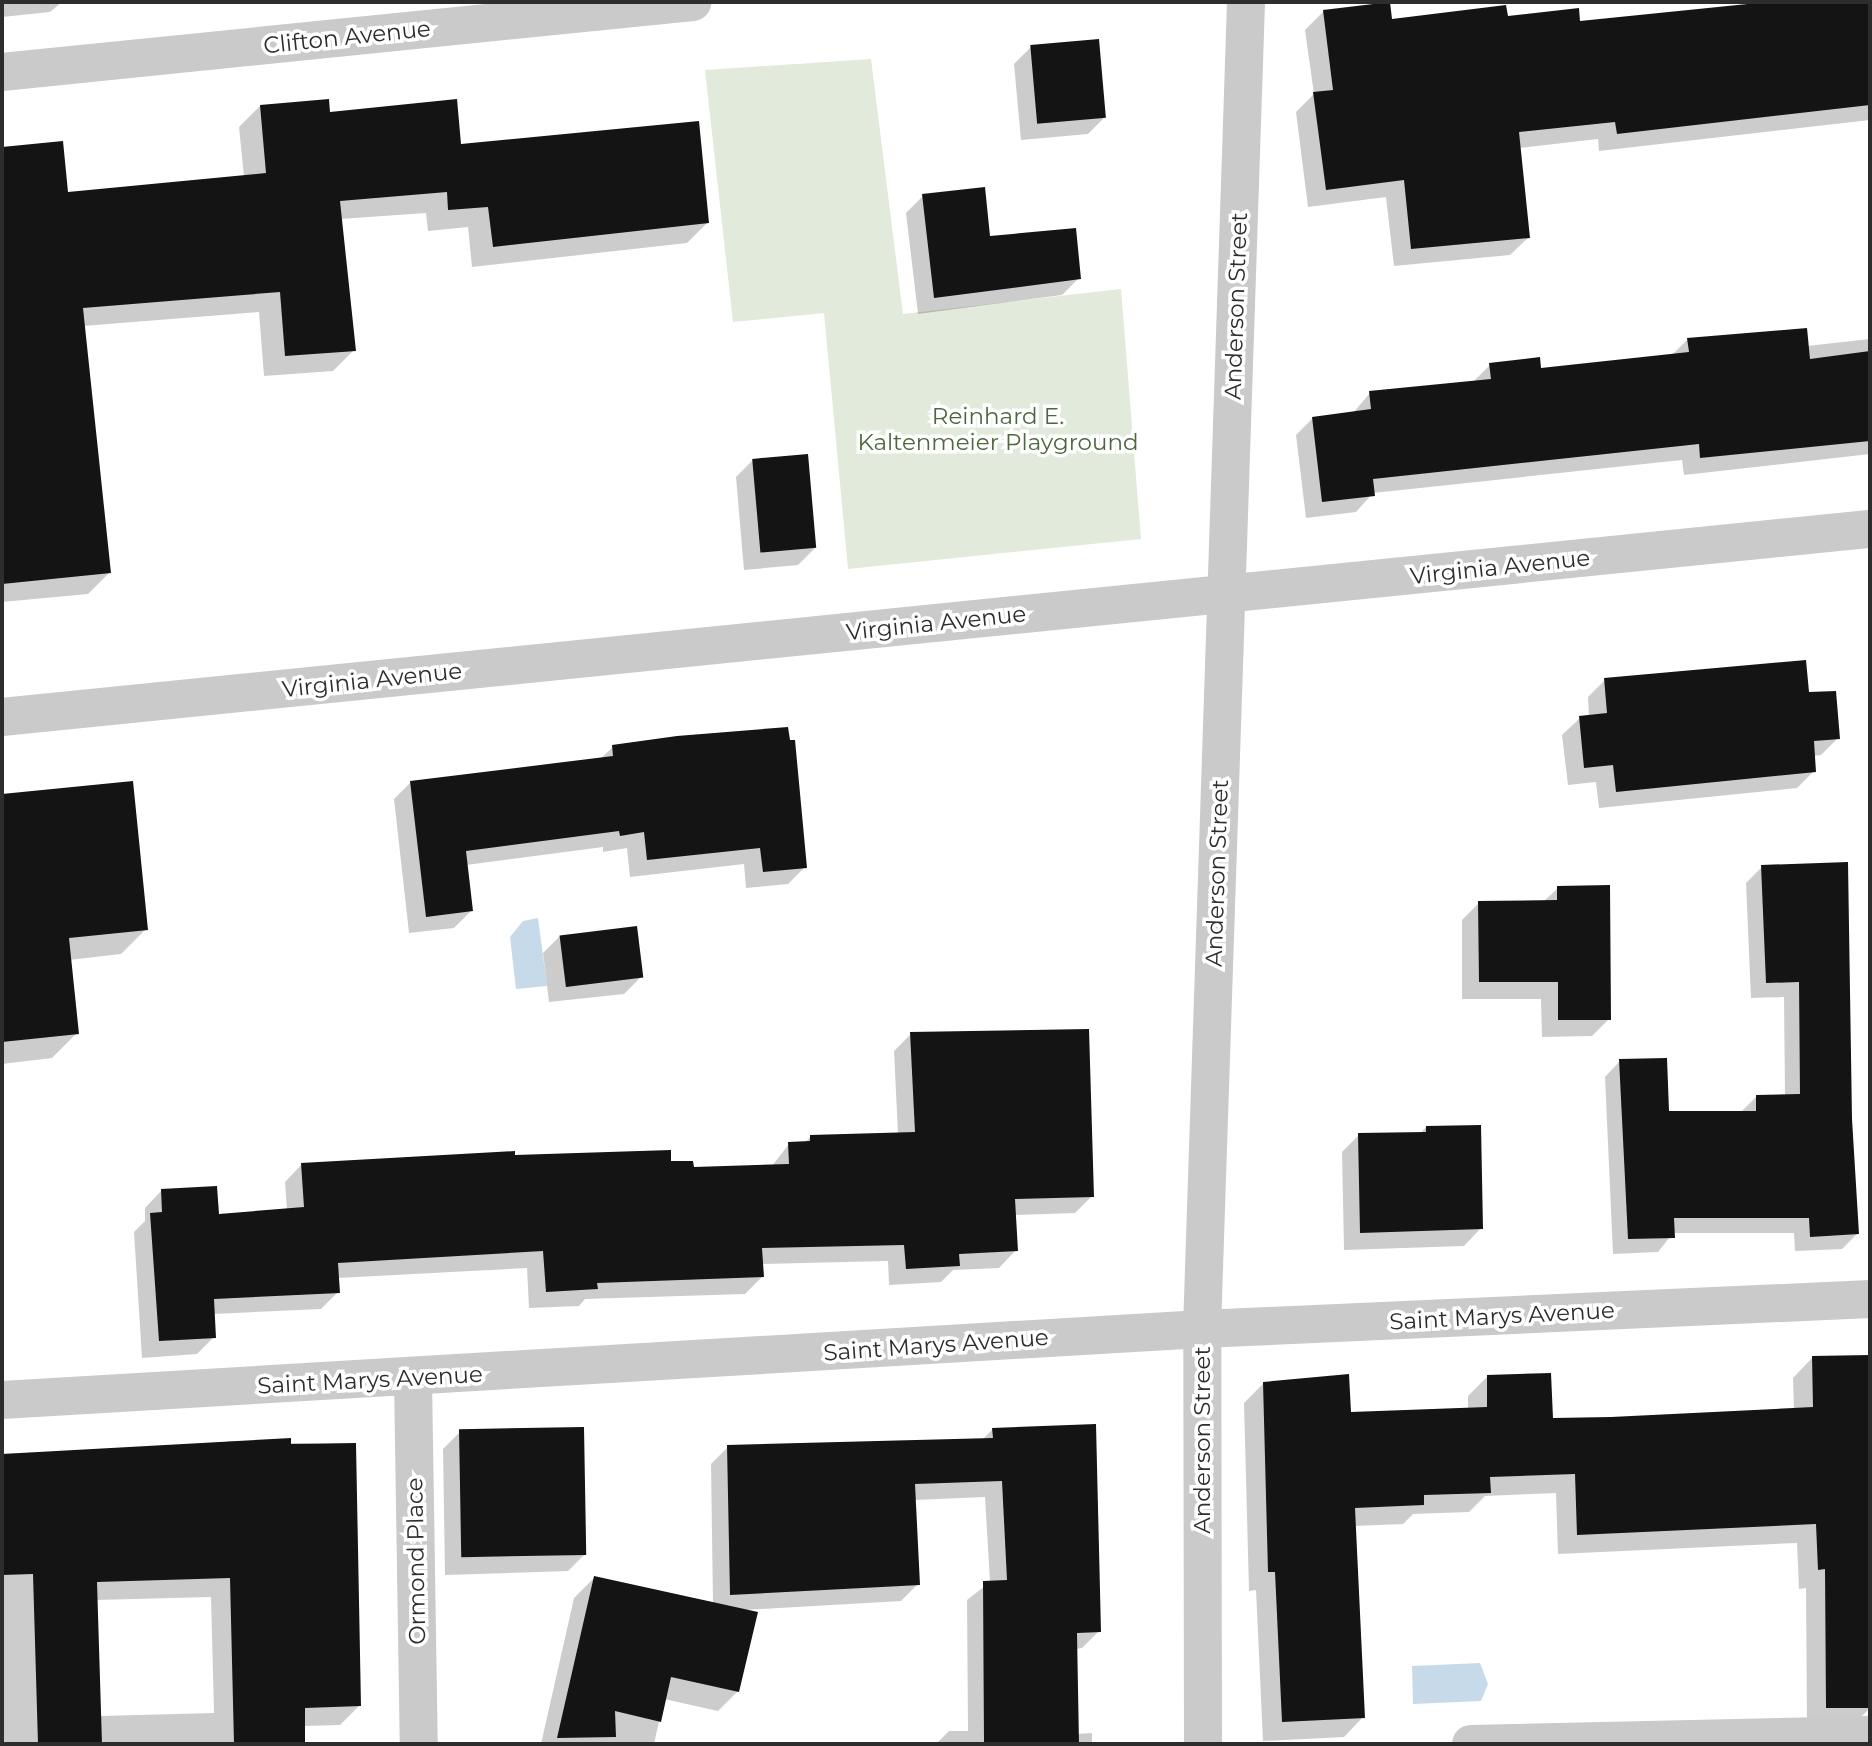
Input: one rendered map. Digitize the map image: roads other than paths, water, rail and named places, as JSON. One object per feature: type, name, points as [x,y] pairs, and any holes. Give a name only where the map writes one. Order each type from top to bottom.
[{"type":"street","name":"Clifton Avenue","points":[[2,72],[530,10],[692,2]]},
{"type":"street","name":"Anderson Street","points":[[1203,1744],[1202,1329],[1246,2]]},
{"type":"street","name":"Virginia Avenue","points":[[2,717],[1870,529]]},
{"type":"street","name":"Saint Marys Avenue","points":[[2,1400],[413,1378],[1202,1329],[1870,1299]]},
{"type":"street","name":"Ormond Place","points":[[413,1378],[419,1744]]},
{"type":"street","points":[[1471,1744],[1870,1735]]},
{"type":"water","points":[[538,918],[547,986],[516,989],[510,937],[523,921]]},
{"type":"water","points":[[1480,1663],[1488,1684],[1481,1701],[1413,1704],[1412,1666]]},
{"type":"park label","name":"Reinhard E. Kaltenmeier Playground","points":[[998,429]]}]
